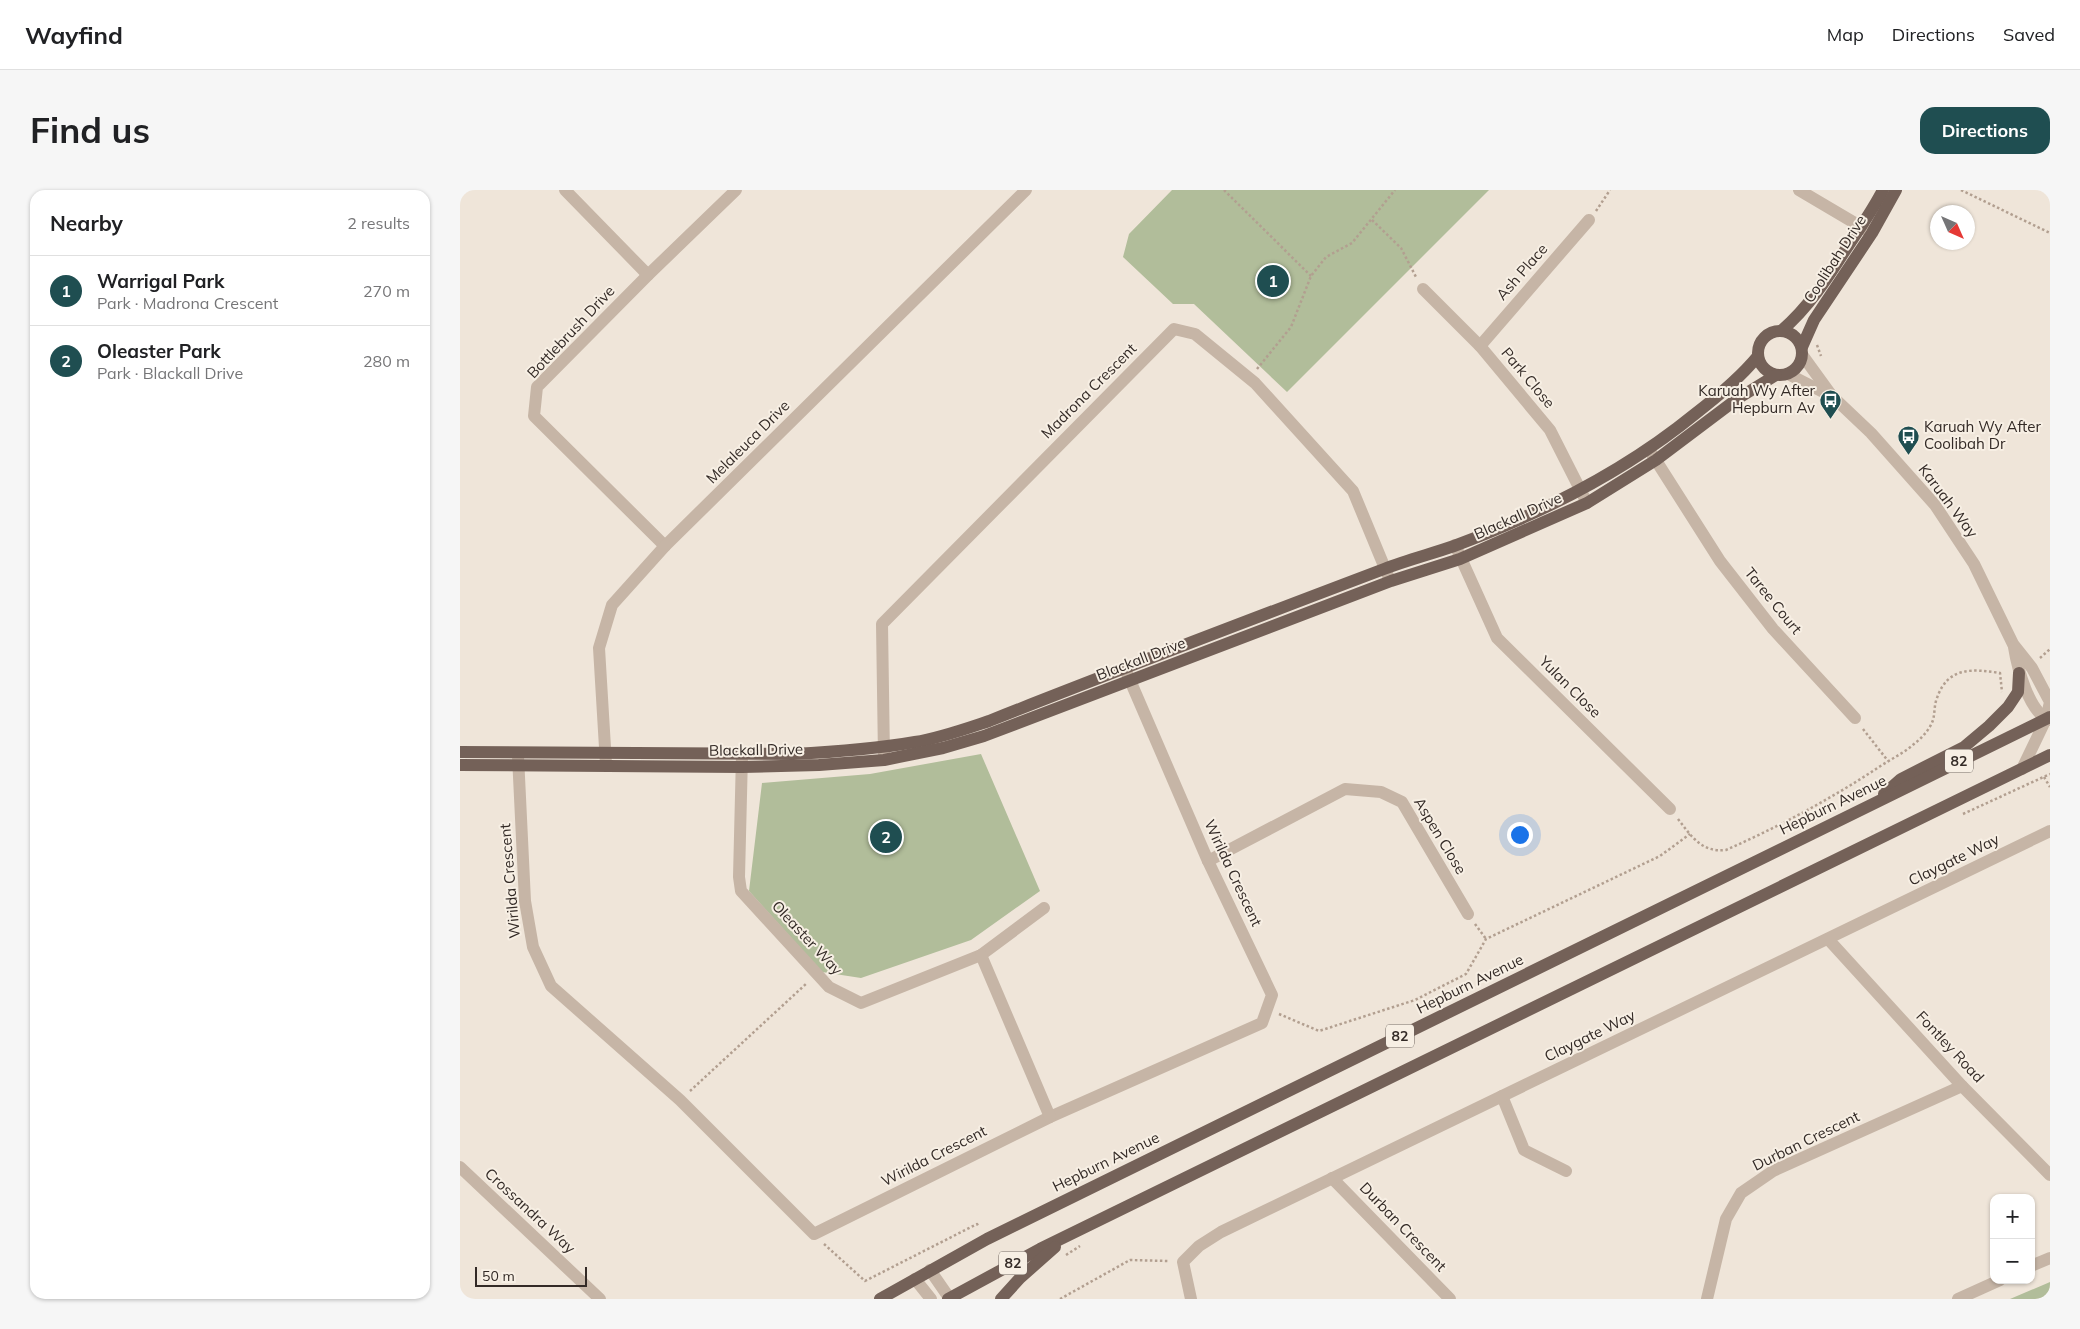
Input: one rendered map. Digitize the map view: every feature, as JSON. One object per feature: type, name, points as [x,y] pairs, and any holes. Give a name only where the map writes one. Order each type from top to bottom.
[{"type":"main road","name":"Coolibah Drive","points":[[1802,352],[1814,320],[1866,230],[1882,190]]},
{"type":"main road","name":"Coolibah Drive","points":[[1781,331],[1799,314],[1817,292],[1896,190]]},
{"type":"main road","points":[[1781,331],[1794,335],[1802,352],[1796,369],[1782,375],[1766,370],[1758,356],[1760,343],[1765,336],[1772,332],[1781,331]]},
{"type":"main road","name":"Blackall Drive","points":[[460,765],[605,752],[819,766],[884,760],[943,748],[984,736],[1385,568],[1455,545],[1543,508],[1653,454],[1741,376],[1758,356]]},
{"type":"main road","name":"Blackall Drive","points":[[460,752],[518,760],[606,766],[742,761],[916,742],[967,728],[1127,675],[1460,559],[1587,503],[1653,454],[1737,399],[1782,375]]},
{"type":"main road","points":[[1873,804],[1901,779],[1964,748],[1990,726],[2008,707],[2018,692],[2019,673]]},
{"type":"main road","name":"Hepburn Avenue","points":[[880,1299],[987,1239],[2049,719]]},
{"type":"main road","name":"82","points":[[949,1299],[988,1276],[1079,1230],[2050,755]]},
{"type":"main road","points":[[1002,1299],[1044,1255],[1079,1230]]},
{"type":"street","points":[[565,190],[648,275]]},
{"type":"street","name":"Bottlebrush Drive","points":[[665,546],[534,416],[537,388],[648,275],[736,190]]},
{"type":"street","name":"Melaleuca Drive","points":[[606,766],[599,648],[612,605],[665,546],[1026,190]]},
{"type":"street","points":[[1799,190],[1866,230]]},
{"type":"street","name":"Ash Place","points":[[1480,346],[1589,220]]},
{"type":"street","name":"Park Close","points":[[1423,290],[1480,346],[1550,430],[1587,503]]},
{"type":"street","name":"Madrona Crescent","points":[[884,760],[882,624],[1174,329],[1195,334],[1256,383],[1353,491],[1391,582]]},
{"type":"street","name":"Karuah Way","points":[[1802,352],[1832,396],[1871,434],[1935,505],[1974,564],[2013,644],[2032,668],[2050,702],[2049,719],[2022,769]]},
{"type":"street","name":"Karuah Way","points":[[1782,375],[1832,396]]},
{"type":"street","name":"Taree Court","points":[[1653,454],[1720,561],[1773,629],[1855,718]]},
{"type":"street","name":"Yulan Close","points":[[1455,545],[1497,638],[1670,809]]},
{"type":"street","name":"Karuah Way","points":[[2013,644],[2019,673],[2034,706],[2049,719]]},
{"type":"street","name":"Wirilda Crescent","points":[[518,760],[526,901],[533,947],[551,986],[680,1100],[814,1234],[1050,1117],[1262,1023],[1272,995],[1208,861],[1127,675]]},
{"type":"street","name":"Oleaster Way","points":[[742,761],[739,877],[741,890],[829,987],[861,1004],[981,955],[1044,908]]},
{"type":"street","name":"Aspen Close","points":[[1208,861],[1345,789],[1381,792],[1402,802],[1468,914]]},
{"type":"street","name":"Claygate Way","points":[[1183,1262],[1199,1246],[1221,1232],[2050,831]]},
{"type":"street","name":"Fontley Road","points":[[1828,939],[1962,1086],[2050,1175]]},
{"type":"street","points":[[981,955],[1050,1117]]},
{"type":"street","name":"Durban Crescent","points":[[1707,1299],[1726,1219],[1741,1193],[1774,1171],[1962,1086]]},
{"type":"street","points":[[1502,1096],[1524,1150],[1566,1171]]},
{"type":"street","name":"Crossandra Way","points":[[460,1167],[600,1299]]},
{"type":"street","name":"Durban Crescent","points":[[1332,1178],[1450,1299]]},
{"type":"street","points":[[2035,1264],[2050,1258]]},
{"type":"street","points":[[1183,1262],[1191,1299]]},
{"type":"street","points":[[930,1270],[949,1299]]},
{"type":"street","points":[[915,1278],[931,1299]]},
{"type":"street","points":[[1958,1299],[1991,1284]]},
{"type":"path","points":[[1224,190],[1311,276]]},
{"type":"path","points":[[1256,383],[1257,369],[1291,327],[1311,276],[1326,257],[1352,243],[1395,190]]},
{"type":"path","points":[[1589,220],[1610,190]]},
{"type":"path","points":[[1961,190],[2050,233]]},
{"type":"path","points":[[1372,220],[1401,248],[1423,290]]},
{"type":"path","points":[[2040,658],[2050,649]]},
{"type":"path","points":[[1670,809],[1690,834],[1706,849],[1715,852],[1726,850],[1844,790],[1914,744],[1927,731],[1933,721],[1936,698],[1942,686],[1953,676],[1964,670],[2000,673],[2003,696]]},
{"type":"path","points":[[1855,718],[1888,761]]},
{"type":"path","points":[[2044,777],[2050,787]]},
{"type":"path","points":[[1267,1009],[1319,1031],[1415,1000],[1466,974],[1486,939],[1660,856],[1690,834]]},
{"type":"path","points":[[1468,914],[1486,939]]},
{"type":"path","points":[[680,1100],[817,973]]},
{"type":"path","points":[[814,1234],[865,1281],[977,1224],[987,1239]]},
{"type":"path","points":[[1060,1299],[1130,1260],[1183,1262]]},
{"type":"green space","points":[[1172,190],[1489,190],[1287,392],[1194,304],[1173,304],[1123,257],[1129,234]]},
{"type":"green space","points":[[981,754],[1040,891],[971,940],[861,978],[822,972],[749,891],[762,783],[870,774]]},
{"type":"green space","points":[[2050,1282],[2050,1299],[2010,1299]]},
{"type":"place","name":"Warrigal Park","points":[[1273,281]]},
{"type":"place","name":"Karuah Wy After Hepburn Av","points":[[1831,419]]},
{"type":"place","name":"Karuah Wy After Coolibah Dr","points":[[1908,455]]},
{"type":"place","name":"Oleaster Park","points":[[886,837]]}]
